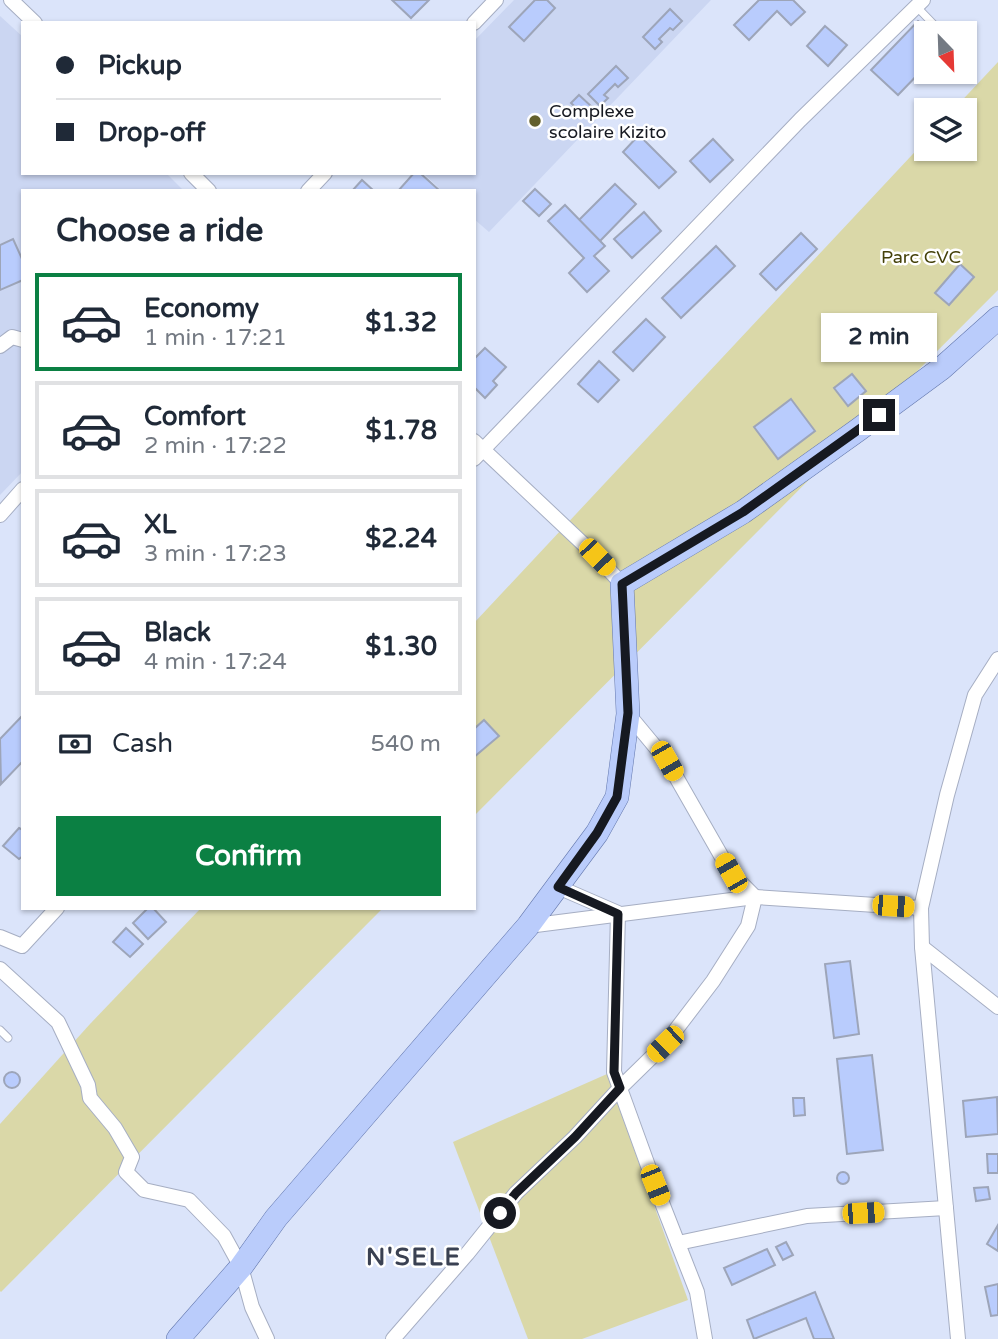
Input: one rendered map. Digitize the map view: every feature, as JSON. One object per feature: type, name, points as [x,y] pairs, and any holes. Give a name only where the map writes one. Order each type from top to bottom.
[{"type":"main road","points":[[178,1339],[241,1267],[276,1219],[528,926],[597,833],[617,797],[628,713],[622,584],[743,512],[942,368],[998,318]]},
{"type":"street","points":[[11,0],[33,21]]},
{"type":"street","points":[[476,21],[496,0]]},
{"type":"street","points":[[622,584],[597,557],[477,450],[918,2]]},
{"type":"street","points":[[193,175],[207,189]]},
{"type":"street","points":[[310,189],[324,175]]},
{"type":"street","points":[[0,346],[12,337],[21,339]]},
{"type":"street","points":[[0,515],[21,491]]},
{"type":"street","points":[[958,1339],[922,947],[921,908],[947,795],[975,695],[998,659]]},
{"type":"street","points":[[628,713],[667,761],[731,873],[755,897]]},
{"type":"street","points":[[558,887],[618,914]]},
{"type":"street","points":[[394,1339],[516,1193],[575,1137],[665,1044],[713,981],[748,926],[755,897]]},
{"type":"street","points":[[528,926],[755,897],[921,908]]},
{"type":"street","points":[[0,937],[22,946],[55,910]]},
{"type":"street","points":[[618,914],[614,1072],[697,1292],[705,1339]]},
{"type":"street","points":[[922,947],[998,1007]]},
{"type":"street","points":[[0,969],[58,1022],[88,1085],[90,1098],[115,1128],[132,1157],[126,1172],[144,1189],[189,1200],[224,1236],[241,1267],[252,1307],[267,1339]]},
{"type":"street","points":[[678,1243],[807,1216],[946,1208]]},
{"type":"lane","points":[[918,2],[933,21]]},
{"type":"lane","points":[[0,1030],[8,1038]]},
{"type":"shaded area","name":"Complexe scolaire Kizito","points":[[514,0],[711,0],[489,232],[476,221],[476,189],[440,189],[425,175],[476,175],[476,39]]},
{"type":"shaded area","points":[[0,16],[21,35],[21,175],[168,175],[182,189],[21,189],[21,473],[0,495]]},
{"type":"green space","name":"Parc CVC","points":[[998,62],[998,290],[476,814],[476,621],[914,153],[914,161],[977,161],[977,98],[964,98]]},
{"type":"green space","points":[[199,910],[381,910],[1,1292],[0,1124],[90,1024]]},
{"type":"green space","points":[[607,1074],[688,1300],[582,1339],[528,1339],[453,1142]]},
{"type":"building","points":[[392,0],[429,0],[411,18]]},
{"type":"building","points":[[535,0],[547,0],[555,8],[524,41],[509,27]]},
{"type":"building","points":[[759,0],[793,0],[805,12],[791,25],[777,11],[749,40],[734,25]]},
{"type":"building","points":[[670,9],[682,21],[659,39],[662,42],[655,49],[643,37]]},
{"type":"building","points":[[914,25],[914,78],[898,95],[871,70]]},
{"type":"building","points":[[825,26],[847,45],[828,66],[807,46]]},
{"type":"building","points":[[616,66],[628,78],[618,87],[615,84],[604,95],[608,98],[600,106],[588,94]]},
{"type":"building","points":[[579,95],[592,107],[584,115],[571,103]]},
{"type":"building","points":[[639,135],[676,172],[659,188],[623,152]]},
{"type":"building","points":[[713,139],[733,160],[710,182],[690,161]]},
{"type":"building","points":[[412,175],[422,175],[438,189],[400,189]]},
{"type":"building","points":[[362,180],[372,189],[354,189]]},
{"type":"building","points":[[615,184],[636,204],[600,241],[579,220]]},
{"type":"building","points":[[535,189],[551,204],[539,216],[523,201]]},
{"type":"building","points":[[565,205],[605,246],[594,256],[609,271],[587,292],[569,273],[584,258],[548,221]]},
{"type":"building","points":[[644,212],[661,231],[632,258],[614,239]]},
{"type":"building","points":[[801,233],[817,249],[776,290],[760,274]]},
{"type":"building","points":[[13,239],[21,257],[21,281],[0,290],[0,245]]},
{"type":"building","points":[[716,246],[735,266],[681,318],[662,298]]},
{"type":"building","points":[[960,264],[974,277],[949,305],[935,293]]},
{"type":"building","points":[[646,319],[665,337],[633,371],[613,352]]},
{"type":"building","points":[[485,348],[506,367],[493,381],[497,385],[485,398],[476,389],[476,357]]},
{"type":"building","points":[[599,361],[619,380],[598,402],[578,384]]},
{"type":"building","points":[[852,374],[866,391],[848,406],[834,388]]},
{"type":"building","points":[[791,399],[815,431],[778,459],[754,427]]},
{"type":"building","points":[[21,717],[21,763],[1,784],[0,739]]},
{"type":"building","points":[[484,720],[499,736],[476,755],[476,727]]},
{"type":"building","points":[[19,828],[21,829],[21,858],[19,859],[3,846]]},
{"type":"building","points":[[146,910],[155,910],[166,922],[148,939],[133,923]]},
{"type":"building","points":[[126,928],[143,944],[130,957],[113,942]]},
{"type":"building","points":[[850,961],[859,1034],[834,1038],[825,964]]},
{"type":"building","points":[[872,1055],[883,1150],[847,1154],[837,1059]]},
{"type":"building","points":[[9,1072],[15,1072],[20,1080],[18,1086],[9,1088],[4,1083],[4,1077]]},
{"type":"building","points":[[997,1097],[998,1134],[966,1137],[963,1101]]},
{"type":"building","points":[[793,1098],[804,1098],[805,1115],[794,1116]]},
{"type":"building","points":[[987,1154],[998,1154],[998,1173],[988,1173]]},
{"type":"building","points":[[843,1172],[849,1178],[843,1184],[837,1178]]},
{"type":"building","points":[[988,1187],[990,1199],[976,1201],[974,1188]]},
{"type":"building","points":[[998,1225],[998,1251],[987,1244]]},
{"type":"building","points":[[786,1242],[793,1255],[783,1260],[776,1247]]},
{"type":"building","points":[[767,1249],[775,1265],[732,1285],[724,1268]]},
{"type":"building","points":[[998,1284],[998,1315],[991,1316],[985,1287]]},
{"type":"building","points":[[815,1292],[834,1339],[814,1339],[806,1318],[754,1339],[747,1320]]},
{"type":"place","name":"Complexe scolaire Kizito","points":[[535,121]]},
{"type":"district","name":"N'SELE","points":[[414,1257]]},
{"type":"route","points":[[500,1213],[516,1193],[575,1137],[620,1088],[614,1072],[618,914],[558,887],[597,833],[617,797],[628,713],[622,584],[743,512],[879,415]]}]
